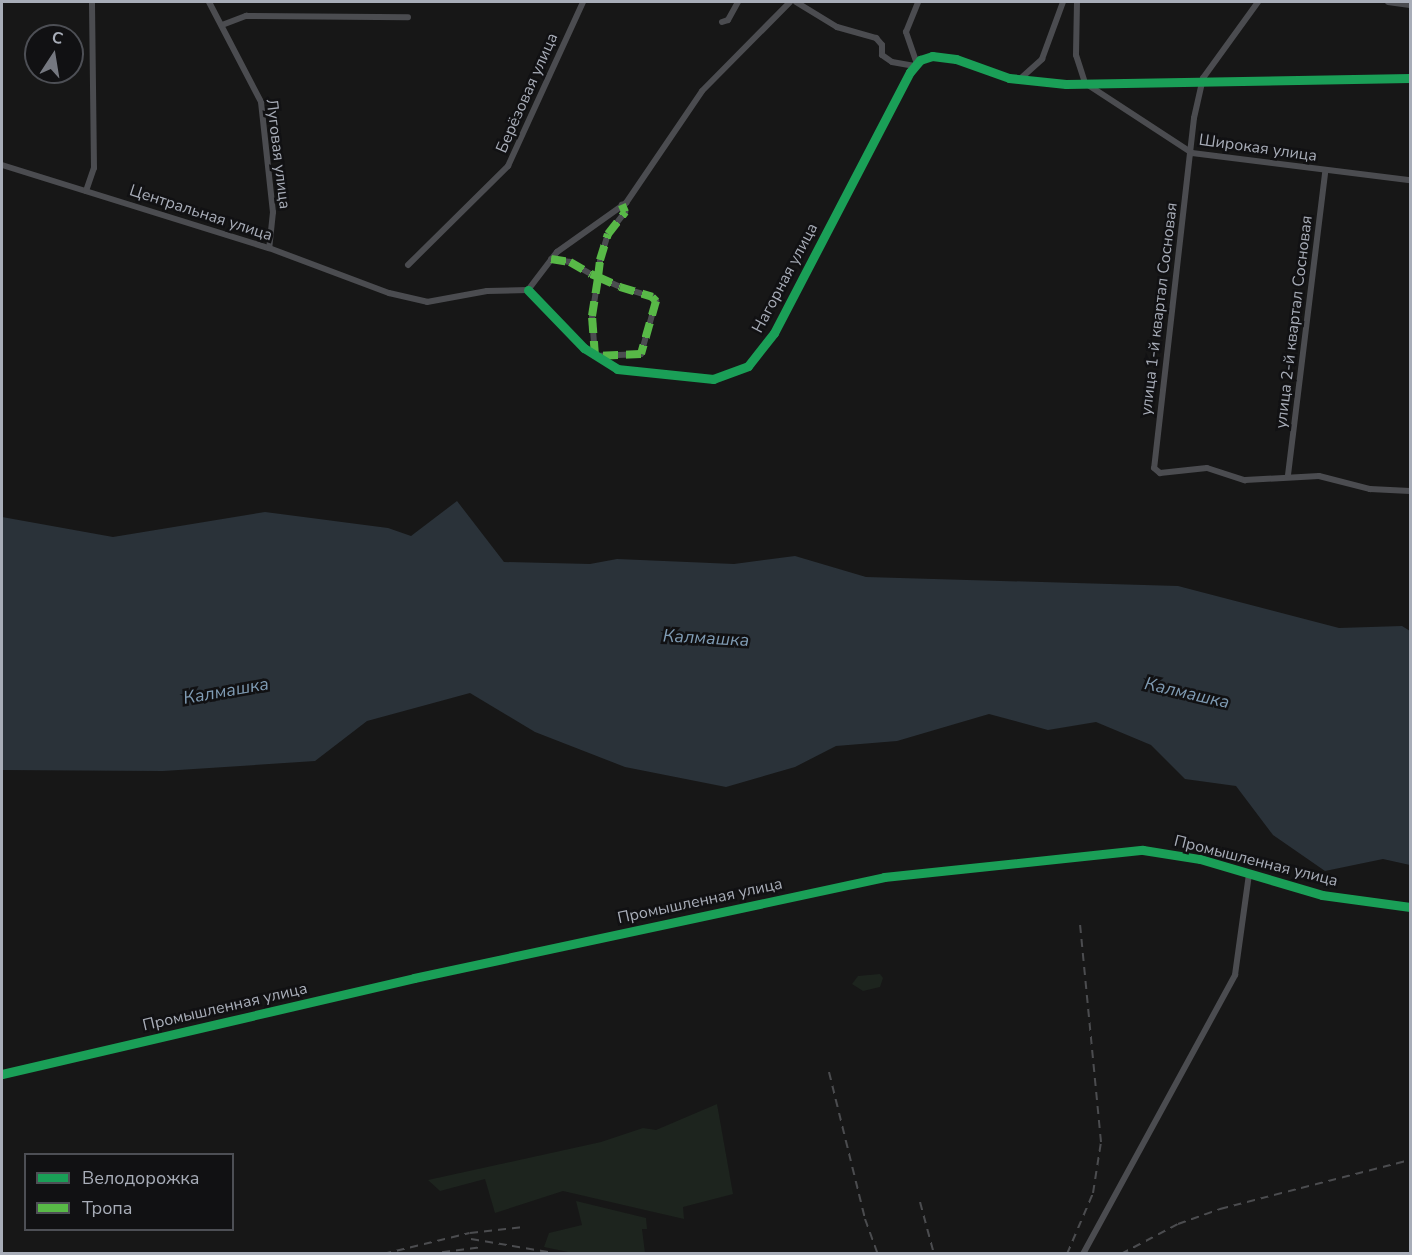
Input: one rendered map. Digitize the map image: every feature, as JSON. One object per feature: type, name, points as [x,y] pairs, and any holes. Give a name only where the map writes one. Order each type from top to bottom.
[{"type":"street","points":[[86,191],[94,168],[92,2]]},
{"type":"street","name":"Луговая улица","points":[[209,2],[261,102],[273,212],[269,248]]},
{"type":"street","name":"Берёзовая улица","points":[[408,265],[508,166],[583,2]]},
{"type":"street","points":[[722,22],[728,20],[738,2]]},
{"type":"street","points":[[528,290],[551,259],[622,206],[702,91],[790,2]]},
{"type":"street","points":[[796,2],[837,27],[876,38],[882,45],[882,55],[892,62],[914,67],[932,56],[945,57],[1019,80],[1085,83],[1203,78],[1410,78]]},
{"type":"street","points":[[914,67],[906,32],[918,2]]},
{"type":"street","points":[[1019,80],[1042,59],[1064,2]]},
{"type":"street","points":[[1077,2],[1076,55],[1085,83]]},
{"type":"street","points":[[1203,78],[1258,2]]},
{"type":"street","points":[[1388,2],[1410,5]]},
{"type":"street","points":[[222,25],[246,16],[408,17]]},
{"type":"street","name":"Нагорная улица","points":[[528,290],[595,356],[617,369],[690,379],[713,379],[748,366],[774,333],[914,67]]},
{"type":"street","name":"улица 1-й квартал Сосновая","points":[[1203,78],[1154,468],[1160,473],[1207,468],[1245,480],[1272,480],[1288,475]]},
{"type":"street","name":"Широкая улица","points":[[1085,83],[1192,153],[1325,172],[1410,180]]},
{"type":"street","name":"Центральная улица","points":[[2,165],[269,248],[389,293],[427,302],[487,291],[528,290]]},
{"type":"street","name":"улица 2-й квартал Сосновая","points":[[1288,475],[1325,172]]},
{"type":"street","points":[[551,259],[570,262],[598,277],[652,297],[656,307],[641,354],[595,356],[592,316],[598,277],[603,245],[625,212],[622,206]]},
{"type":"street","points":[[1288,475],[1319,476],[1370,489],[1410,491]]},
{"type":"street","name":"Промышленная улица","points":[[2,1074],[414,978],[884,877],[1143,850],[1200,858],[1322,895],[1410,907]]},
{"type":"street","points":[[1083,1254],[1197,1040],[1229,989],[1240,956],[1249,874]]},
{"type":"shaded area","points":[[880,974],[883,978],[880,987],[863,991],[852,984],[858,976]]},
{"type":"shaded area","points":[[717,1104],[733,1194],[683,1207],[684,1219],[563,1191],[495,1213],[485,1179],[440,1191],[428,1180],[601,1142],[643,1128],[656,1130]]},
{"type":"shaded area","points":[[576,1201],[646,1218],[647,1229],[642,1229],[645,1253],[573,1253],[544,1247],[549,1233],[582,1225]]},
{"type":"water","name":"Калмашка","points":[[457,501],[504,562],[590,564],[617,559],[734,564],[795,556],[866,577],[1178,586],[1339,628],[1402,626],[1410,631],[1410,865],[1383,859],[1325,871],[1273,835],[1236,786],[1185,779],[1151,745],[1096,722],[1048,730],[989,714],[897,741],[836,746],[795,767],[726,787],[625,767],[535,732],[470,693],[367,721],[315,761],[163,771],[2,770],[2,517],[113,537],[265,512],[388,528],[411,536]]},
{"type":"railway","points":[[1067,1254],[1093,1193],[1101,1142],[1080,924]]},
{"type":"railway","points":[[829,1072],[865,1219],[878,1254]]},
{"type":"railway","points":[[1121,1254],[1178,1224],[1220,1209],[1410,1160]]},
{"type":"railway","points":[[920,1202],[934,1254]]},
{"type":"railway","points":[[383,1254],[470,1233],[524,1227]]},
{"type":"railway","points":[[471,1239],[560,1254]]},
{"type":"railway","points":[[428,1254],[483,1247]]},
{"type":"railway","points":[[760,1254],[784,1254]]},
{"type":"marked path","points":[[551,259],[570,262],[591,274],[598,277],[620,287],[652,297],[656,301],[641,354],[595,356],[592,316],[598,277],[600,260],[608,234],[625,212],[622,205]]},
{"type":"cycle path","points":[[528,290],[584,348],[617,369],[713,379],[748,366],[774,333],[910,72],[920,60],[932,56],[956,59],[1009,78],[1066,84],[1410,78]]},
{"type":"cycle path","points":[[2,1074],[414,978],[884,877],[1143,850],[1200,859],[1322,895],[1410,907]]}]
